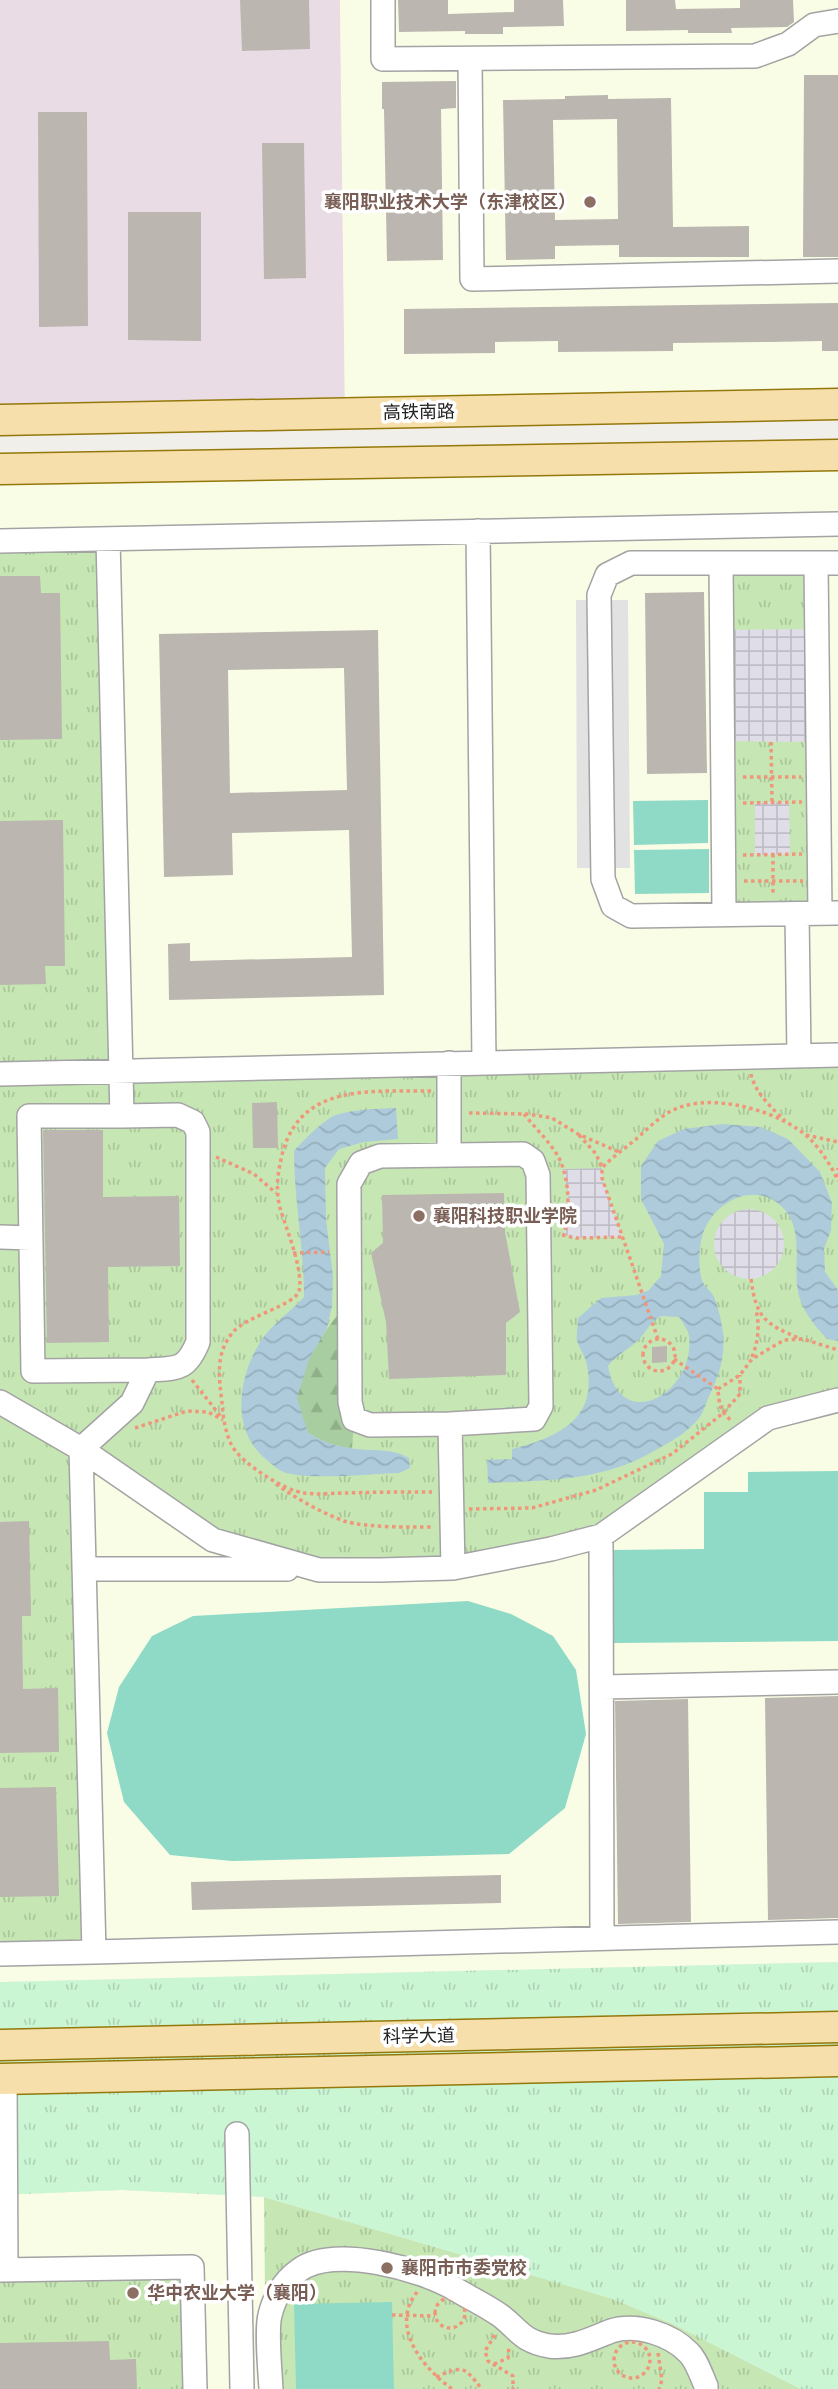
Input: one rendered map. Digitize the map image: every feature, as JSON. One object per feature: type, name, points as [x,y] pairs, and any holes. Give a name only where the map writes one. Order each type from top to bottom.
[{"type":"main road","name":"高铁南路","points":[[0,421],[838,404]]},
{"type":"main road","points":[[0,469],[838,455]]},
{"type":"main road","name":"科学大道","points":[[0,2045],[838,2027]]},
{"type":"main road","name":"科学大道","points":[[2,2079],[838,2061]]},
{"type":"street","points":[[383,0],[383,59],[755,56],[788,44],[814,25],[838,21]]},
{"type":"street","points":[[470,59],[472,279],[838,271]]},
{"type":"street","points":[[0,541],[838,524]]},
{"type":"street","points":[[478,531],[484,1063]]},
{"type":"street","points":[[108,539],[122,1116]]},
{"type":"street","points":[[799,1056],[818,913],[818,776],[827,563],[631,563],[607,575],[599,595],[603,879],[613,906],[631,916],[818,913]]},
{"type":"street","points":[[721,563],[724,915]]},
{"type":"street","points":[[0,1073],[838,1055]]},
{"type":"street","points":[[449,1063],[449,1155]]},
{"type":"street","points":[[178,1115],[193,1122],[198,1132],[198,1152],[198,1342],[191,1359],[175,1368],[33,1371],[29,1116],[178,1115]]},
{"type":"street","points":[[523,1154],[533,1161],[538,1175],[541,1406],[534,1419],[370,1425],[354,1419],[350,1402],[349,1184],[361,1163],[380,1156],[449,1155],[523,1154]]},
{"type":"street","points":[[0,1237],[31,1238]]},
{"type":"street","points":[[94,1952],[81,1449],[132,1403],[148,1370]]},
{"type":"street","points":[[84,1569],[453,1568],[551,1549],[601,1536],[768,1418],[838,1400]]},
{"type":"street","points":[[0,1402],[81,1449],[214,1540],[319,1570]]},
{"type":"street","points":[[450,1424],[453,1568]]},
{"type":"street","points":[[601,1536],[602,1938]]},
{"type":"street","points":[[603,1687],[838,1682]]},
{"type":"street","points":[[0,1954],[838,1933]]},
{"type":"street","points":[[2,2079],[3,2270],[192,2267],[195,2389]]},
{"type":"street","points":[[237,2134],[242,2389]]},
{"type":"street","points":[[271,2389],[270,2316],[281,2288],[299,2269],[325,2260],[356,2259],[401,2267],[452,2286],[502,2317],[503,2328],[550,2346],[577,2345],[614,2330],[638,2328],[667,2337],[691,2355],[706,2389]]},
{"type":"path","points":[[771,741],[772,802]]},
{"type":"path","points":[[723,778],[818,776]]},
{"type":"path","points":[[723,803],[818,802]]},
{"type":"path","points":[[724,855],[819,853]]},
{"type":"path","points":[[773,854],[773,914]]},
{"type":"path","points":[[724,881],[819,881]]},
{"type":"path","points":[[746,1057],[752,1080],[767,1102],[811,1140],[838,1180]]},
{"type":"path","points":[[452,1509],[400,1527],[347,1522],[305,1504],[268,1479],[232,1447],[223,1420],[218,1367],[223,1348],[235,1330],[258,1314],[292,1300],[299,1292],[299,1273],[276,1193],[279,1167],[287,1138],[303,1114],[325,1100],[358,1092],[449,1102],[552,1118],[578,1134],[619,1152]]},
{"type":"path","points":[[602,1168],[659,1118],[683,1106],[715,1102],[741,1106],[787,1122]]},
{"type":"path","points":[[578,1134],[596,1154],[602,1168],[602,1178],[658,1339]]},
{"type":"path","points":[[803,1134],[838,1142]]},
{"type":"path","points":[[198,1152],[223,1159],[254,1174],[276,1193]]},
{"type":"path","points":[[838,1168],[838,1180]]},
{"type":"path","points":[[539,1236],[622,1237]]},
{"type":"path","points":[[293,1253],[333,1252]]},
{"type":"path","points":[[717,1388],[740,1375],[757,1345],[759,1321],[751,1279]]},
{"type":"path","points":[[754,1301],[760,1315],[779,1330],[838,1350]]},
{"type":"path","points":[[658,1339],[671,1345],[674,1359],[663,1371],[653,1370],[645,1363],[643,1352],[653,1340],[658,1339]]},
{"type":"path","points":[[751,1359],[784,1340],[803,1339]]},
{"type":"path","points":[[674,1359],[717,1388],[722,1413],[748,1433]]},
{"type":"path","points":[[180,1366],[223,1420]]},
{"type":"path","points":[[268,1479],[302,1493],[452,1509],[532,1508],[596,1490],[671,1454],[722,1413],[740,1394],[740,1375]]},
{"type":"path","points":[[134,1429],[187,1411],[208,1412],[223,1420]]},
{"type":"path","points":[[429,2278],[410,2301],[406,2325],[415,2352],[436,2377],[452,2389]]},
{"type":"path","points":[[449,2298],[459,2301],[465,2309],[462,2323],[454,2328],[440,2325],[436,2316],[437,2306],[449,2298]]},
{"type":"path","points":[[392,2315],[436,2316]]},
{"type":"path","points":[[494,2364],[508,2358],[511,2343],[503,2328],[491,2339],[485,2351],[488,2361],[513,2376],[513,2389]]},
{"type":"path","points":[[648,2332],[656,2341],[662,2380],[659,2389]]},
{"type":"path","points":[[629,2342],[641,2344],[650,2358],[650,2365],[643,2375],[631,2378],[620,2373],[614,2363],[619,2347],[629,2342]]},
{"type":"path","points":[[650,2358],[658,2353]]},
{"type":"path","points":[[436,2377],[462,2369],[472,2374],[482,2389]]},
{"type":"shaded area","points":[[0,0],[340,0],[345,414],[0,420]]},
{"type":"shaded area","name":"襄阳职业技术大学（东津校区）","points":[[340,0],[838,0],[838,404],[345,414]]},
{"type":"shaded area","name":"襄阳科技职业学院","points":[[838,455],[838,1962],[0,1982],[0,469]]},
{"type":"shaded area","points":[[576,600],[628,600],[630,868],[577,868]]},
{"type":"shaded area","points":[[816,629],[818,742],[723,741],[721,630]]},
{"type":"shaded area","points":[[789,802],[790,854],[755,855],[755,803]]},
{"type":"shaded area","points":[[602,1168],[602,1178],[622,1237],[576,1238],[564,1235],[568,1191],[562,1169]]},
{"type":"shaded area","points":[[749,1209],[774,1219],[784,1244],[774,1269],[749,1279],[724,1269],[714,1244],[724,1219]]},
{"type":"shaded area","points":[[121,2190],[264,2197],[801,2389],[0,2389],[0,2195]]},
{"type":"green space","points":[[108,539],[122,1069],[838,1055],[838,1400],[768,1418],[601,1536],[380,1570],[213,1540],[82,1449],[94,1952],[0,1954],[0,541]]},
{"type":"green space","points":[[721,563],[816,563],[820,913],[724,914]]},
{"type":"green space","points":[[708,800],[708,843],[634,845],[633,801]]},
{"type":"green space","points":[[709,849],[709,893],[635,894],[634,850]]},
{"type":"green space","points":[[349,1301],[354,1419],[352,1449],[327,1443],[308,1433],[297,1400],[304,1370],[310,1358],[324,1333]]},
{"type":"green space","points":[[838,1471],[838,1641],[613,1643],[612,1550],[704,1549],[704,1492],[748,1492],[748,1472]]},
{"type":"green space","points":[[468,1601],[511,1614],[553,1636],[576,1670],[586,1734],[565,1808],[509,1854],[232,1861],[170,1855],[124,1802],[107,1733],[119,1687],[152,1636],[193,1616]]},
{"type":"green space","points":[[838,1962],[838,2389],[801,2389],[675,2325],[613,2299],[264,2197],[121,2190],[0,2195],[0,1982]]},
{"type":"green space","points":[[0,2079],[6,2270],[192,2267],[195,2389],[0,2389]]},
{"type":"green space","name":"襄阳市市委党校","points":[[264,2197],[614,2299],[675,2325],[801,2389],[266,2389]]},
{"type":"green space","points":[[392,2302],[394,2389],[296,2389],[294,2304]]},
{"type":"water","points":[[396,1108],[398,1139],[364,1142],[339,1149],[325,1168],[326,1219],[333,1276],[332,1306],[327,1328],[309,1359],[297,1398],[308,1433],[339,1446],[402,1455],[409,1458],[410,1468],[399,1473],[341,1476],[286,1473],[256,1449],[247,1434],[241,1403],[247,1369],[262,1339],[304,1297],[294,1151],[308,1136],[336,1115],[358,1110]]},
{"type":"water","points":[[723,1124],[761,1127],[788,1139],[820,1172],[832,1203],[831,1230],[824,1249],[825,1272],[838,1290],[838,1341],[827,1339],[810,1319],[801,1302],[797,1285],[796,1236],[788,1214],[769,1198],[757,1195],[733,1200],[713,1215],[706,1225],[701,1242],[701,1275],[718,1310],[723,1350],[717,1379],[702,1413],[695,1422],[666,1444],[619,1467],[556,1480],[488,1483],[487,1460],[512,1459],[512,1449],[560,1431],[581,1411],[587,1397],[589,1381],[586,1361],[577,1340],[578,1318],[601,1298],[637,1295],[649,1290],[661,1276],[664,1244],[641,1199],[641,1166],[658,1141],[684,1129]],"holes":[[[679,1317],[689,1336],[688,1356],[681,1374],[670,1389],[656,1398],[641,1402],[627,1399],[616,1387],[608,1366],[658,1318]]]},
{"type":"building","points":[[240,0],[309,0],[310,49],[242,51]]},
{"type":"building","points":[[398,0],[448,0],[448,14],[514,12],[514,0],[563,0],[564,26],[503,27],[503,34],[465,34],[465,31],[399,32]]},
{"type":"building","points":[[626,0],[675,0],[676,9],[740,8],[740,0],[793,0],[794,22],[787,27],[731,28],[732,33],[688,33],[688,30],[626,31]]},
{"type":"building","points":[[804,75],[838,75],[838,257],[803,257]]},
{"type":"building","points":[[456,81],[456,108],[441,109],[443,260],[387,261],[382,82]]},
{"type":"building","points":[[608,95],[608,99],[671,98],[673,227],[749,226],[749,257],[619,257],[619,245],[555,246],[555,259],[506,260],[503,100],[565,99],[565,96]],"holes":[[[617,119],[618,219],[555,220],[553,120]]]},
{"type":"building","points":[[38,112],[87,112],[88,326],[39,327]]},
{"type":"building","points":[[262,143],[304,143],[306,278],[264,279]]},
{"type":"building","points":[[128,212],[201,212],[201,341],[128,340]]},
{"type":"building","points":[[838,303],[838,351],[822,351],[822,341],[673,343],[673,351],[558,352],[558,341],[495,342],[495,353],[404,354],[404,309]]},
{"type":"building","points":[[0,576],[40,576],[41,593],[60,593],[62,739],[0,740]]},
{"type":"building","points":[[704,592],[707,773],[647,774],[645,593]]},
{"type":"building","points":[[378,630],[384,995],[169,1000],[168,944],[190,943],[190,961],[352,957],[349,830],[232,833],[233,875],[164,877],[159,634]],"holes":[[[344,668],[347,790],[230,793],[228,670]]]},
{"type":"building","points":[[63,820],[65,966],[45,966],[46,984],[0,985],[0,821]]},
{"type":"building","points":[[277,1102],[278,1148],[253,1148],[252,1103]]},
{"type":"building","points":[[43,1130],[103,1130],[103,1197],[179,1196],[180,1266],[108,1267],[109,1342],[47,1343]]},
{"type":"building","points":[[504,1193],[505,1232],[520,1312],[506,1323],[506,1375],[389,1379],[386,1322],[371,1253],[383,1243],[382,1195]]},
{"type":"building","points":[[667,1346],[667,1362],[652,1363],[652,1347]]},
{"type":"building","points":[[29,1521],[31,1616],[22,1616],[23,1689],[58,1688],[59,1752],[0,1753],[0,1522]]},
{"type":"building","points":[[838,1696],[838,1918],[768,1920],[765,1698]]},
{"type":"building","points":[[688,1699],[691,1922],[618,1924],[615,1701]]},
{"type":"building","points":[[56,1787],[59,1896],[0,1897],[0,1788]]},
{"type":"building","points":[[501,1875],[501,1903],[192,1910],[191,1882]]},
{"type":"building","points":[[109,2341],[110,2360],[136,2359],[137,2389],[0,2389],[0,2343]]},
{"type":"place","name":"襄阳职业技术大学（东津校区）","points":[[590,202]]},
{"type":"place","name":"襄阳科技职业学院","points":[[419,1216]]},
{"type":"place","name":"襄阳市市委党校","points":[[387,2268]]},
{"type":"place","name":"华中农业大学（襄阳）","points":[[133,2293]]}]
